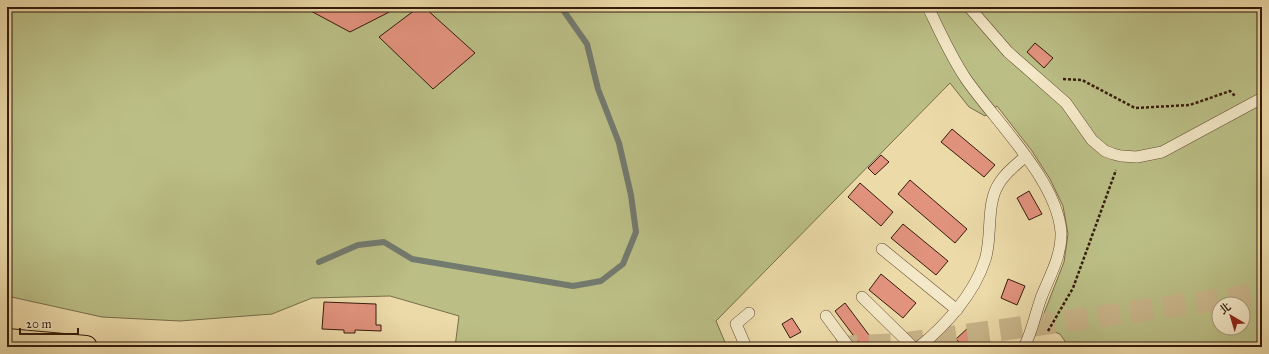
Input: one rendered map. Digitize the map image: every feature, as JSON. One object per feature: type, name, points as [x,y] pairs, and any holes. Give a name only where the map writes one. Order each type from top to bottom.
[{"type":"highway","points":[[7,340],[86,347]]},
{"type":"lane","points":[[928,7],[955,62],[1037,172],[1053,204],[1058,218],[1061,233],[1060,248],[1024,347]]},
{"type":"lane","points":[[969,7],[1008,52],[1066,103],[1092,140],[1105,151],[1120,156],[1145,157],[1162,152],[1262,98]]},
{"type":"lane","points":[[919,347],[946,323],[957,310],[980,272],[985,260],[988,246],[994,193],[1000,182],[1026,156]]},
{"type":"lane","points":[[882,249],[957,310]]},
{"type":"lane","points":[[862,297],[913,347]]},
{"type":"lane","points":[[746,347],[736,324],[749,313]]},
{"type":"lane","points":[[826,316],[849,347]]},
{"type":"path","points":[[1082,80],[1135,108],[1190,105],[1230,92]]},
{"type":"path","points":[[1048,332],[1073,288],[1120,156]]},
{"type":"green space","points":[[7,7],[1262,7],[1262,347],[1069,347],[1060,334],[1039,326],[1064,262],[1068,234],[1063,206],[1050,179],[1032,151],[997,106],[985,116],[969,107],[950,83],[716,321],[727,347],[455,347],[459,316],[390,296],[312,298],[272,314],[180,321],[102,317],[7,296]]},
{"type":"building","points":[[292,7],[399,7],[350,32],[309,10]]},
{"type":"building","points":[[419,7],[424,7],[475,53],[433,89],[379,37]]},
{"type":"building","points":[[1035,43],[1053,58],[1044,68],[1027,52]]},
{"type":"building","points":[[952,129],[995,165],[984,177],[941,142]]},
{"type":"building","points":[[881,155],[889,162],[875,175],[868,168]]},
{"type":"building","points":[[910,180],[967,229],[955,243],[898,194]]},
{"type":"building","points":[[860,183],[893,212],[881,226],[848,197]]},
{"type":"building","points":[[1029,191],[1042,214],[1029,220],[1017,198]]},
{"type":"building","points":[[903,224],[948,261],[936,275],[891,238]]},
{"type":"building","points":[[881,274],[916,303],[903,318],[869,290]]},
{"type":"building","points":[[1008,279],[1025,286],[1017,305],[1001,298]]},
{"type":"building","points":[[324,302],[376,304],[376,325],[381,325],[381,331],[355,330],[355,333],[344,333],[344,330],[322,329]]},
{"type":"building","points":[[845,303],[878,347],[862,347],[835,311]]},
{"type":"building","points":[[792,318],[801,332],[790,338],[782,324]]},
{"type":"building","points":[[970,326],[990,347],[963,347],[956,339]]},
{"type":"waterway","points":[[319,262],[358,245],[384,242],[412,259],[573,286],[601,281],[623,264],[636,232],[631,195],[619,143],[598,89],[587,44],[561,7]]},
{"type":"tunnel","points":[[836,347],[900,344],[1232,298],[1262,291]]}]
